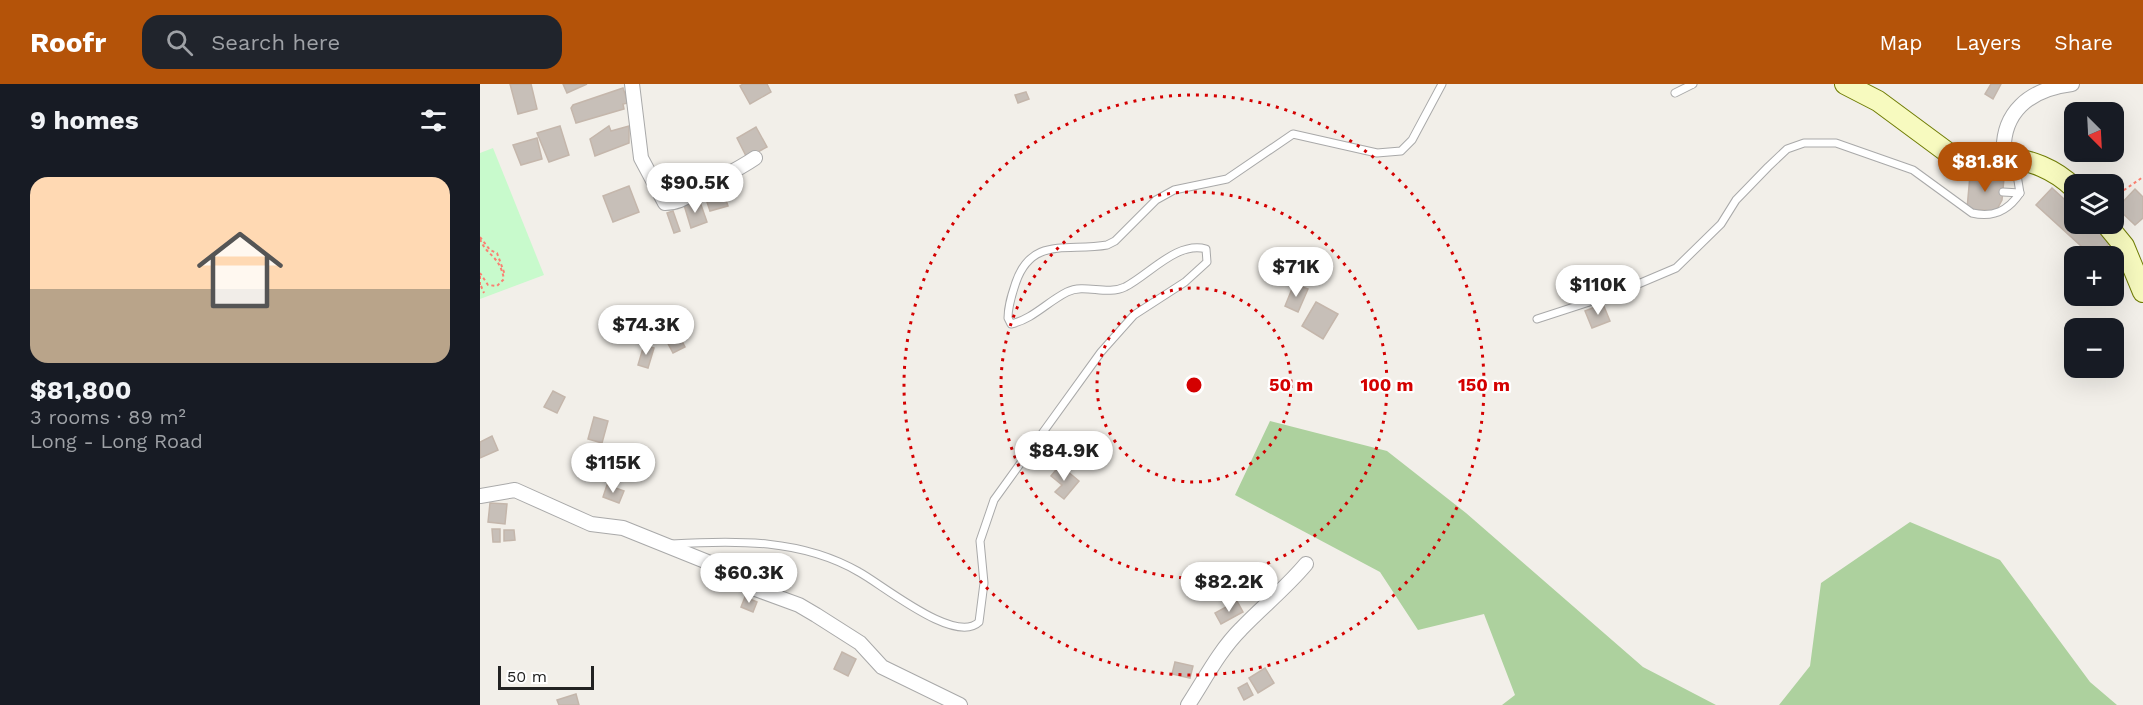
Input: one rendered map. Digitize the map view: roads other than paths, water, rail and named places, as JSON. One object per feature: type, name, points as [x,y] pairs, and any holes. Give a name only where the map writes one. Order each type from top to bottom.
[{"type":"main road","points":[[1845,84],[1878,101],[1951,156],[1973,168],[2010,159],[2047,168],[2064,178]]},
{"type":"main road","points":[[2114,234],[2124,246],[2143,292]]},
{"type":"street","points":[[632,84],[641,158],[664,203],[686,198],[700,188],[730,175],[755,158]]},
{"type":"street","points":[[2010,159],[2003,144],[2018,108],[2039,91],[2072,84]]},
{"type":"street","points":[[480,496],[515,490],[591,524],[623,528],[716,565],[750,587],[799,605],[860,643],[882,667],[960,705]]},
{"type":"street","points":[[1188,705],[1221,652],[1241,628],[1285,590],[1306,564]]},
{"type":"lane","points":[[661,544],[739,540],[802,549],[829,557],[858,571],[920,612],[946,624],[964,630],[974,626],[979,622],[984,583],[980,541],[994,500],[1101,352],[1134,315],[1185,282],[1207,262],[1208,255],[1206,249],[1193,246],[1164,261],[1126,286],[1115,290],[1077,288],[1067,292],[1024,321],[1011,324],[1008,318],[1012,295],[1021,269],[1031,256],[1044,249],[1093,248],[1115,241],[1156,200],[1174,190],[1227,179],[1293,134],[1377,153],[1401,151],[1412,140],[1442,84]]},
{"type":"lane","points":[[1675,93],[1693,84]]},
{"type":"lane","points":[[1537,319],[1617,293],[1676,268],[1721,224],[1736,200],[1768,167],[1787,149],[1804,143],[1836,142],[1913,170],[1972,213],[1983,216],[2004,211],[2020,193]]},
{"type":"lane","points":[[2010,159],[2020,193]]},
{"type":"lane","points":[[2003,192],[2020,193]]}]
